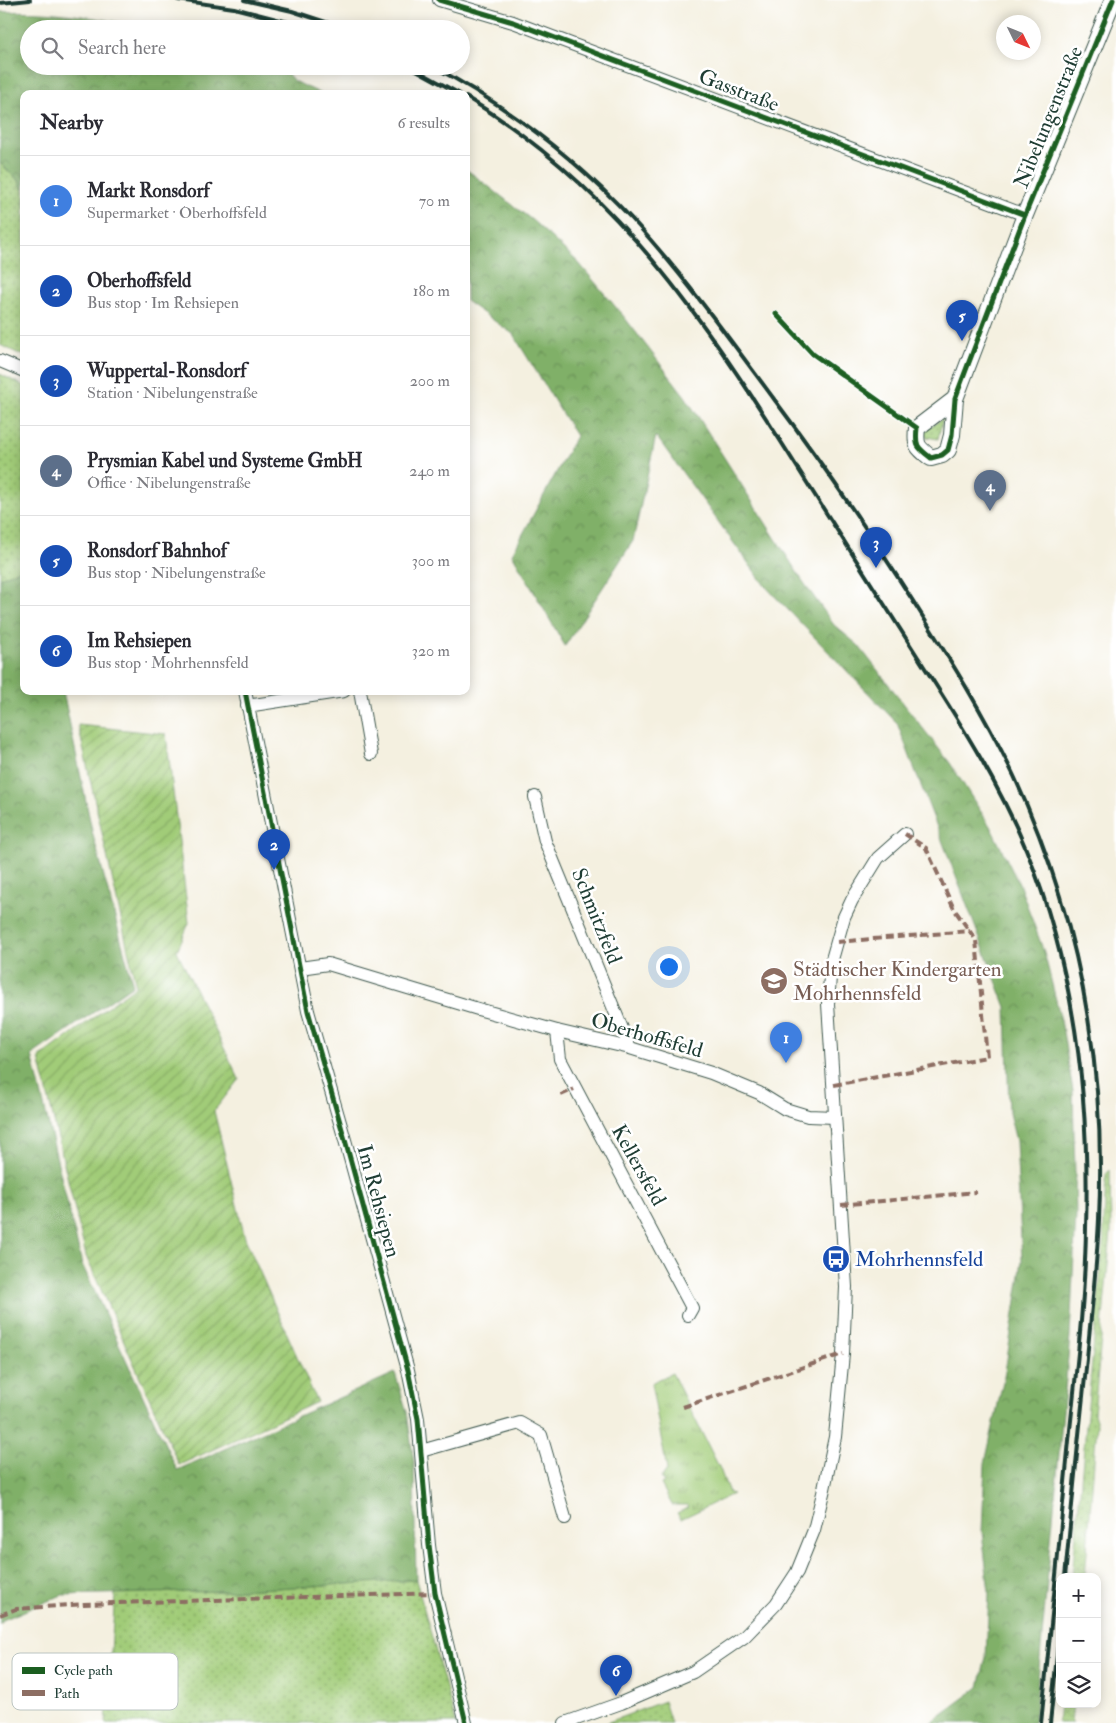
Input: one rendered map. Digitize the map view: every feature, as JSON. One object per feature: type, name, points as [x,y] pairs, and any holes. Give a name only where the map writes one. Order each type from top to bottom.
[{"type":"street","name":"Gasstraße","points":[[439,0],[522,25],[1025,216]]},
{"type":"street","name":"Nibelungenstraße","points":[[955,399],[1025,216],[1114,1]]},
{"type":"street","points":[[0,361],[20,369]]},
{"type":"street","name":"Im Rehsiepen","points":[[245,695],[308,1011],[346,1140],[408,1370],[418,1419],[435,1593],[466,1723]]},
{"type":"street","points":[[247,706],[318,695]]},
{"type":"street","points":[[361,695],[371,754]]},
{"type":"street","name":"Schmitzfeld","points":[[536,797],[545,841],[630,1048]]},
{"type":"street","points":[[565,1723],[621,1703],[693,1672],[744,1637],[776,1604],[797,1572],[814,1530],[834,1437],[843,1354],[846,1268],[828,1004],[831,963],[844,917],[852,900],[878,858],[905,834]]},
{"type":"street","name":"Oberhoffsfeld","points":[[300,968],[328,964],[425,994],[557,1031],[630,1048],[711,1073],[759,1092],[785,1109],[808,1116],[835,1117]]},
{"type":"street","name":"Kellersfeld","points":[[557,1031],[560,1059],[692,1308],[688,1315]]},
{"type":"street","points":[[421,1451],[520,1423],[541,1435],[565,1518]]},
{"type":"green space","points":[[0,12],[57,13],[108,20],[20,20],[20,75],[289,75],[294,81],[313,90],[20,90],[20,183],[0,163]]},
{"type":"green space","points":[[0,163],[20,183],[20,354],[0,345]]},
{"type":"green space","points":[[470,172],[532,220],[578,262],[625,318],[685,396],[802,580],[834,625],[858,645],[950,763],[990,826],[1020,886],[1044,952],[1061,1020],[1073,1091],[1076,1215],[1070,1336],[1034,1723],[930,1723],[979,1687],[986,1657],[989,1592],[982,1532],[985,1463],[1005,1372],[1022,1261],[1016,1141],[1009,1113],[1006,1007],[897,723],[765,586],[656,436],[633,541],[565,646],[512,554],[576,436],[513,334],[470,304]]},
{"type":"green space","points":[[0,374],[20,384],[20,570],[0,578]]},
{"type":"green space","points":[[943,418],[938,439],[927,437],[924,432]]},
{"type":"green space","points":[[20,570],[20,695],[64,695],[93,835],[133,985],[32,1055],[82,1264],[177,1470],[395,1373],[407,1412],[414,1463],[416,1580],[223,1591],[62,1595],[3,1620],[0,1624],[0,578]]},
{"type":"green space","points":[[78,725],[166,734],[189,923],[177,951],[239,1079],[214,1111],[245,1238],[317,1402],[179,1465],[86,1256],[39,1058],[136,986]]},
{"type":"green space","points":[[1110,1170],[1111,1232],[1094,1414],[1097,1424],[1085,1573],[1072,1573],[1103,1244],[1106,1174]]},
{"type":"green space","points":[[672,1373],[720,1469],[729,1493],[733,1494],[681,1519],[677,1513],[689,1507],[688,1505],[672,1505],[661,1484],[664,1482],[661,1478],[667,1470],[651,1383]]},
{"type":"green space","points":[[416,1580],[456,1723],[106,1723],[107,1710],[178,1710],[178,1653],[111,1653],[115,1594],[223,1591]]},
{"type":"green space","points":[[664,1701],[671,1723],[606,1723]]},
{"type":"green space","points":[[1060,1708],[1073,1708],[1071,1722],[1073,1723],[1058,1723]]},
{"type":"railway","points":[[0,3],[30,0]]},
{"type":"railway","points":[[178,0],[234,8],[280,20]]},
{"type":"railway","points":[[244,0],[292,11],[320,20]]},
{"type":"railway","points":[[425,75],[453,90]]},
{"type":"railway","points":[[448,75],[514,116],[588,175],[633,220],[688,285],[810,448],[896,575],[979,709],[1003,753],[1027,805],[1059,894],[1076,956],[1092,1043],[1099,1118],[1100,1194],[1097,1254],[1065,1573]]},
{"type":"railway","points":[[470,100],[522,135],[573,177],[619,222],[661,270],[700,322],[738,375],[965,732],[1004,801],[1026,849],[1043,894],[1057,941],[1076,1035],[1082,1083],[1087,1180],[1084,1279],[1080,1329],[1041,1723]]},
{"type":"railway","points":[[1050,1723],[1056,1663]]},
{"type":"marked path","points":[[834,1085],[987,1057],[976,940],[954,909],[926,848],[905,834]]},
{"type":"marked path","points":[[837,942],[970,931]]},
{"type":"marked path","points":[[561,1095],[574,1089]]},
{"type":"marked path","points":[[841,1205],[976,1192]]},
{"type":"marked path","points":[[683,1407],[843,1354]]},
{"type":"marked path","points":[[0,1615],[16,1609],[84,1604],[435,1593]]},
{"type":"cycle path","points":[[439,0],[513,22],[1025,215]]},
{"type":"cycle path","points":[[776,314],[813,354],[917,428],[916,439],[918,446],[931,458],[942,455],[948,450],[952,435],[955,399],[1025,215],[1113,0]]},
{"type":"cycle path","points":[[246,695],[308,1011],[408,1370],[418,1419],[435,1593],[466,1723]]},
{"type":"place","name":"Ronsdorf Bahnhof","points":[[962,341]]},
{"type":"place","name":"Prysmian Kabel und Systeme GmbH","points":[[990,511]]},
{"type":"place","name":"Wuppertal-Ronsdorf","points":[[876,568]]},
{"type":"place","name":"Oberhoffsfeld","points":[[274,870]]},
{"type":"place","name":"Städtischer Kindergarten Mohrhennsfeld","points":[[774,981]]},
{"type":"place","name":"Markt Ronsdorf","points":[[786,1063]]},
{"type":"place","name":"Mohrhennsfeld","points":[[836,1259]]},
{"type":"place","name":"Im Rehsiepen","points":[[616,1696]]}]
